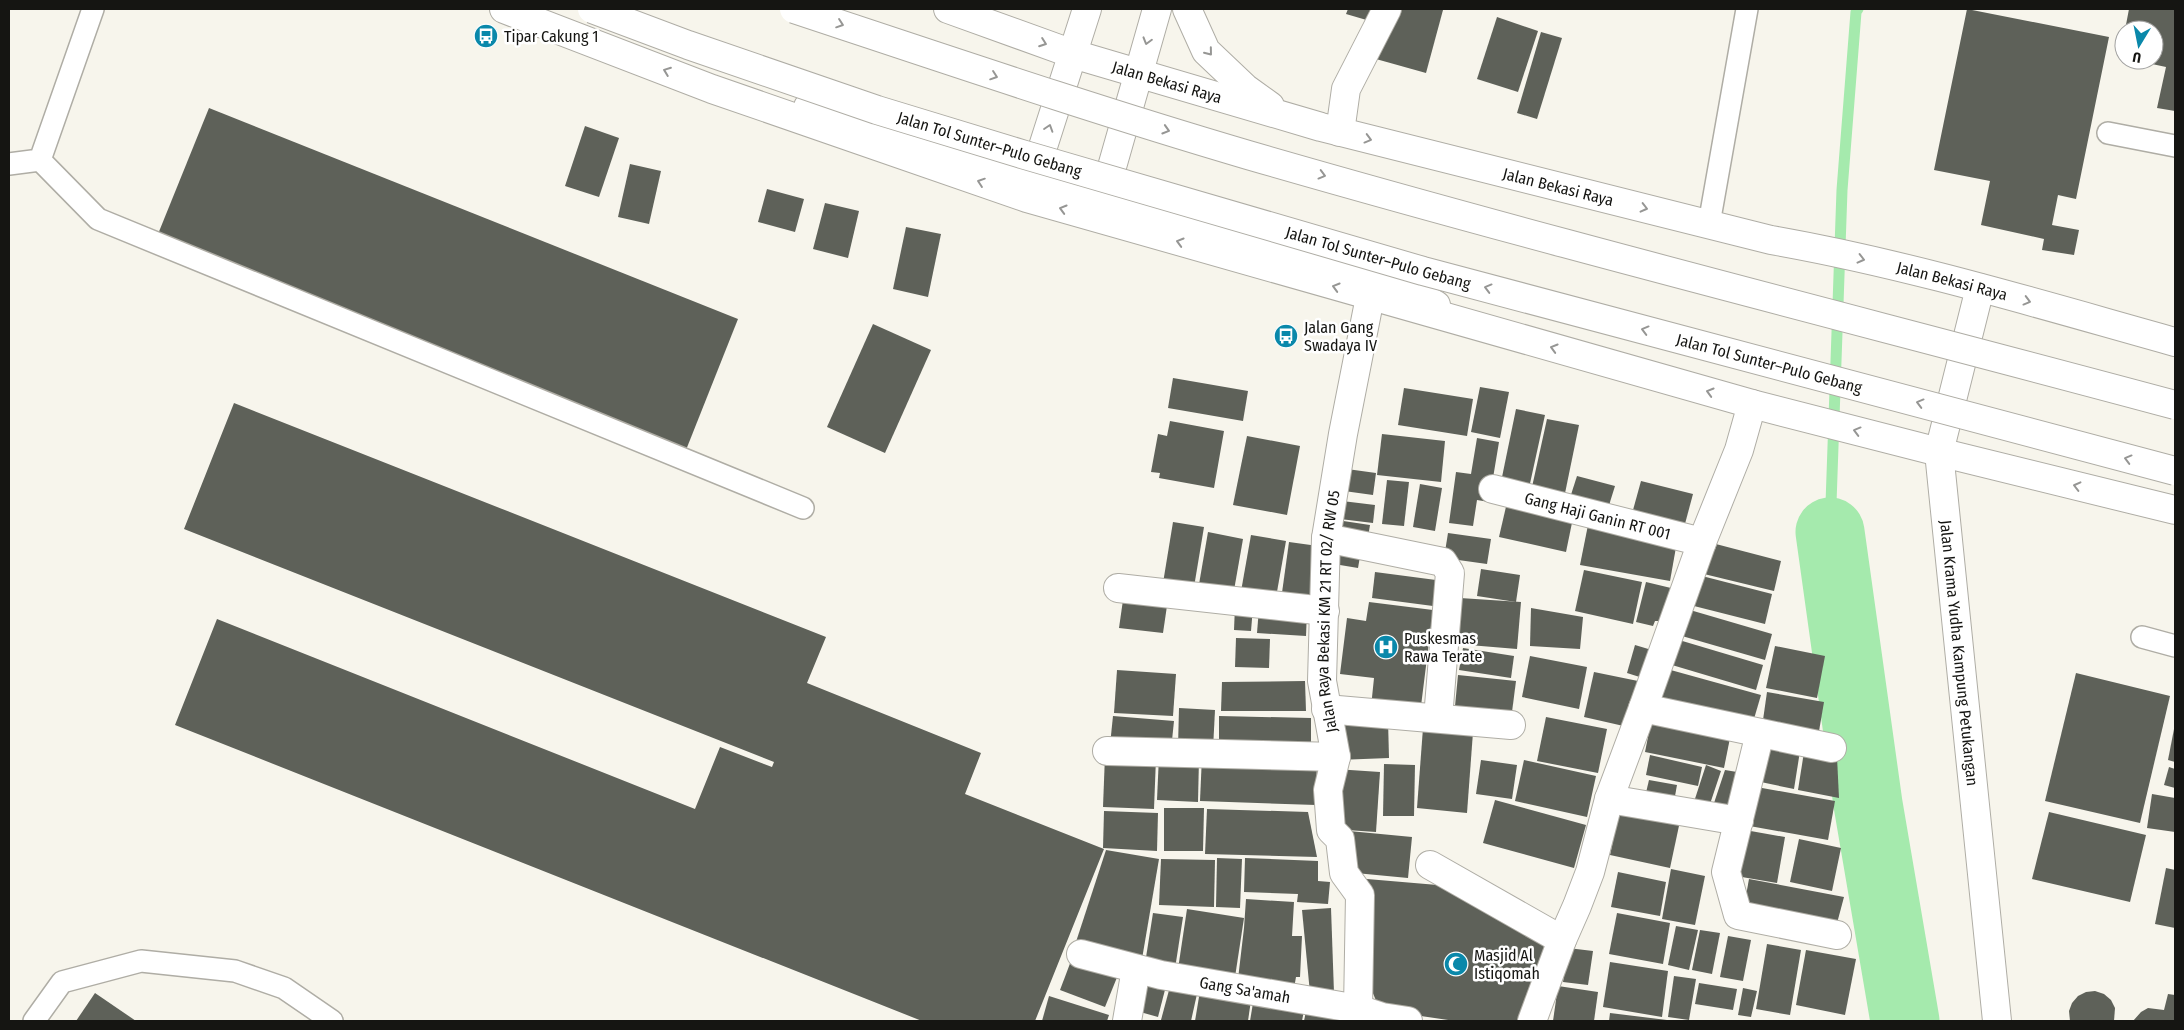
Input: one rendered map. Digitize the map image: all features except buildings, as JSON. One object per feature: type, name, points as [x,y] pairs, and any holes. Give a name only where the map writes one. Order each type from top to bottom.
[{"type":"main road","points":[[504,9],[712,89],[1101,207],[1370,297],[1763,407],[1904,444],[2175,510]]},
{"type":"main road","name":"Jalan Tol Sunter–Pulo Gebang","points":[[592,9],[688,45],[877,110],[1025,155],[1423,271],[2175,471]]},
{"type":"main road","points":[[794,9],[1012,82],[1247,155],[2175,405]]},
{"type":"main road","name":"Jalan Bekasi Raya","points":[[948,9],[1073,54],[1330,129],[1771,240],[1814,248],[1980,288],[2175,342]]},
{"type":"main road","points":[[1031,186],[1087,9]]},
{"type":"main road","points":[[1101,207],[1157,9]]},
{"type":"main road","points":[[1187,9],[1206,51],[1245,88],[1276,110],[1330,129],[1346,90],[1387,9]]},
{"type":"main road","points":[[1101,207],[1393,280],[1467,323]]},
{"type":"main road","name":"Jalan Krama Yudha Kampung Petukangan","points":[[1980,288],[1939,452],[1997,1021]]},
{"type":"main road","name":"Jalan Raya Bekasi KM 21 RT 02/ RW 05","points":[[1370,297],[1353,390],[1342,434],[1326,538],[1322,681],[1336,757],[1328,790],[1331,830],[1340,839],[1344,873],[1360,895],[1374,1016]]},
{"type":"main road","points":[[1532,1021],[1590,872],[1608,799],[1643,708],[1702,542],[1739,450],[1763,407]]},
{"type":"main road","name":"Gang Haji Ganin RT 001","points":[[1493,489],[1702,542]]},
{"type":"main road","points":[[1326,538],[1443,562],[1450,572],[1438,718]]},
{"type":"main road","points":[[1118,588],[1325,611]]},
{"type":"main road","points":[[1643,708],[1832,748]]},
{"type":"main road","points":[[1326,709],[1511,724]]},
{"type":"main road","points":[[1760,733],[1726,872],[1738,915],[1837,935]]},
{"type":"main road","points":[[1107,751],[1336,757]]},
{"type":"main road","points":[[1608,799],[1739,821]]},
{"type":"main road","points":[[1430,865],[1562,940]]},
{"type":"main road","name":"Gang Sa'amah","points":[[1081,954],[1136,969],[1408,1021]]},
{"type":"main road","points":[[1127,1021],[1136,969]]},
{"type":"lane","points":[[40,160],[93,9]]},
{"type":"lane","points":[[1709,224],[1747,9]]},
{"type":"lane","points":[[2108,133],[2175,146]]},
{"type":"lane","points":[[9,164],[40,160]]},
{"type":"lane","points":[[40,160],[98,219],[803,508]]},
{"type":"lane","points":[[2142,637],[2175,646]]},
{"type":"lane","points":[[34,1021],[62,982],[141,961],[235,970],[284,988],[332,1021]]},
{"type":"waterway","points":[[1830,532],[1842,190],[1856,12],[1858,9]]},
{"type":"waterway","points":[[1830,532],[1868,804],[1905,1021]]},
{"type":"place","name":"Tipar Cakung 1","points":[[486,36]]},
{"type":"place","name":"Jalan Gang Swadaya IV","points":[[1286,336]]},
{"type":"place","name":"Puskesmas Rawa Terate","points":[[1386,647]]},
{"type":"place","name":"Masjid Al Istiqomah","points":[[1456,964]]}]
